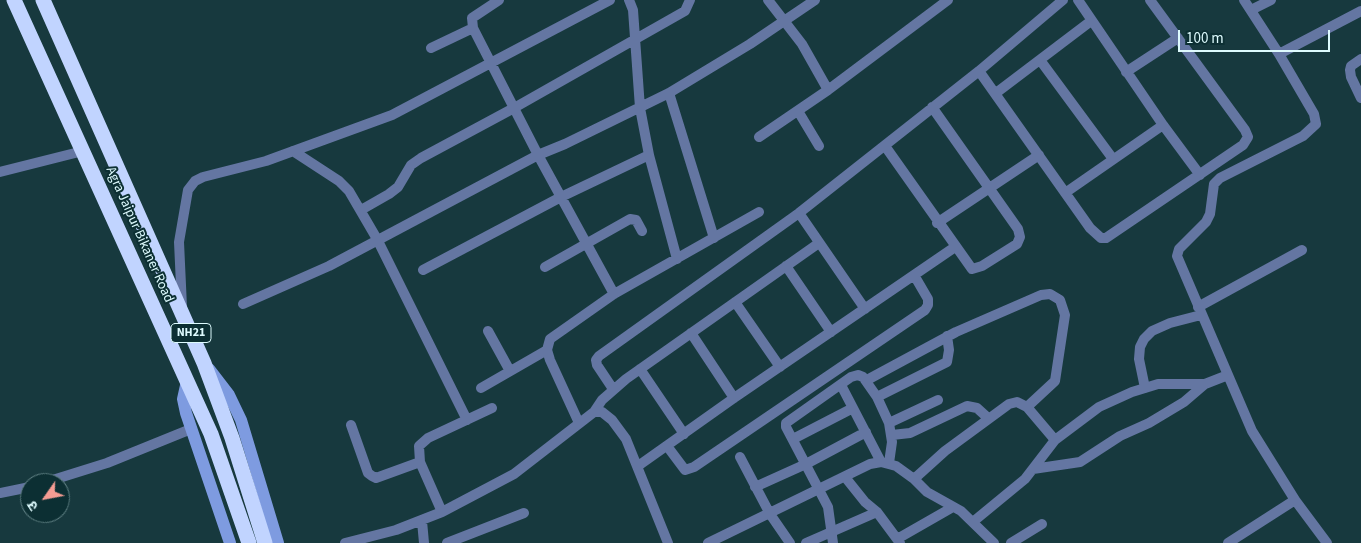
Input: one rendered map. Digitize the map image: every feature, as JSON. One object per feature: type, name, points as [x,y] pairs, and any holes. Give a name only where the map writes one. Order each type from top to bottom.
[{"type":"highway","name":"Agra Jaipur Bikaner Road","points":[[14,0],[187,381],[232,489],[249,543]]},
{"type":"highway","name":"Agra Jaipur Bikaner Road","points":[[43,0],[204,363],[232,438],[265,543]]},
{"type":"street","points":[[499,0],[472,18],[473,28],[538,155],[614,294]]},
{"type":"street","points":[[182,312],[179,242],[188,190],[195,181],[203,176],[243,168],[392,115],[610,0]]},
{"type":"street","points":[[629,0],[633,10],[636,39],[640,108],[649,155],[677,258]]},
{"type":"street","points":[[361,210],[398,187],[411,165],[421,158],[636,39],[685,10],[690,0]]},
{"type":"street","points":[[768,0],[813,62],[828,90]]},
{"type":"street","points":[[243,304],[314,274],[538,155],[669,93],[784,22],[815,0]]},
{"type":"street","points":[[759,137],[828,90],[948,0]]},
{"type":"street","points":[[613,389],[597,365],[596,360],[598,356],[799,213],[980,70],[1064,0]]},
{"type":"street","points":[[1078,0],[1126,72],[1200,175]]},
{"type":"street","points":[[1244,0],[1279,54],[1314,114],[1316,124],[1303,136],[1220,178],[1214,184],[1210,214],[1206,222],[1179,249],[1176,256],[1252,431],[1295,500],[1327,543]]},
{"type":"street","points":[[1251,10],[1271,0]]},
{"type":"street","points":[[980,70],[1095,234],[1101,238],[1106,238],[1244,145],[1248,137],[1245,130],[1178,38],[1155,2]]},
{"type":"street","points":[[1279,54],[1361,11]]},
{"type":"street","points":[[996,93],[1091,21]]},
{"type":"street","points":[[431,48],[473,28]]},
{"type":"street","points":[[1126,72],[1178,38]]},
{"type":"street","points":[[1361,59],[1351,66],[1350,70],[1351,77],[1361,98]]},
{"type":"street","points":[[1040,60],[1113,159]]},
{"type":"street","points":[[669,93],[714,238]]},
{"type":"street","points":[[885,146],[972,270],[982,266],[1017,244],[1020,237],[1018,229],[932,108]]},
{"type":"street","points":[[798,111],[819,146]]},
{"type":"street","points":[[1065,193],[1163,125]]},
{"type":"street","points":[[0,172],[80,144]]},
{"type":"street","points":[[293,151],[339,181],[349,191],[377,239],[467,420]]},
{"type":"street","points":[[423,270],[562,197],[649,155]]},
{"type":"street","points":[[937,222],[1039,155]]},
{"type":"street","points":[[579,423],[547,350],[547,344],[554,334],[614,294],[759,212]]},
{"type":"street","points":[[799,213],[865,309]]},
{"type":"street","points":[[545,267],[630,220],[636,220],[642,231]]},
{"type":"street","points":[[344,543],[369,540],[422,521],[514,474],[594,412],[613,389],[640,368],[819,243]]},
{"type":"street","points":[[638,466],[955,247]]},
{"type":"street","points":[[1145,388],[1139,359],[1140,348],[1144,339],[1165,325],[1200,311],[1302,250]]},
{"type":"street","points":[[786,266],[831,332]]},
{"type":"street","points":[[667,446],[685,470],[694,467],[925,310],[928,305],[928,299],[914,275]]},
{"type":"street","points":[[867,380],[947,336],[1041,295],[1056,295],[1060,300],[1064,315],[1055,380],[1027,407]]},
{"type":"street","points":[[735,302],[780,367]]},
{"type":"street","points":[[488,331],[510,371]]},
{"type":"street","points":[[691,333],[734,398]]},
{"type":"street","points":[[877,397],[947,362],[950,350],[947,336]]},
{"type":"street","points":[[481,388],[547,350]]},
{"type":"street","points":[[204,363],[229,395],[241,420],[278,543]]},
{"type":"street","points":[[640,368],[684,434]]},
{"type":"street","points":[[834,543],[828,506],[786,423],[858,375],[867,380],[889,423],[892,435],[885,462]]},
{"type":"street","points":[[1033,469],[1080,462],[1120,436],[1149,423],[1184,402],[1205,384],[1228,375]]},
{"type":"street","points":[[187,381],[183,399],[191,430],[230,543]]},
{"type":"street","points":[[974,521],[1033,469],[1055,440],[1099,407],[1145,388],[1174,383],[1205,384]]},
{"type":"street","points":[[841,385],[866,432],[885,462],[914,479],[927,492],[974,521],[994,543]]},
{"type":"street","points":[[889,423],[938,400]]},
{"type":"street","points":[[914,479],[945,451],[1009,404],[1017,402],[1027,407],[1055,440]]},
{"type":"street","points":[[892,435],[910,433],[967,406],[977,408],[988,418]]},
{"type":"street","points":[[442,512],[420,462],[418,453],[422,442],[492,408]]},
{"type":"street","points":[[793,439],[853,408]]},
{"type":"street","points":[[594,412],[602,412],[612,420],[626,439],[668,543]]},
{"type":"street","points":[[351,425],[368,473],[372,476],[376,478],[420,462]]},
{"type":"street","points":[[70,475],[108,463],[191,430]]},
{"type":"street","points":[[755,487],[806,464],[866,432]]},
{"type":"street","points":[[740,457],[770,514],[790,543]]},
{"type":"street","points":[[708,543],[845,477],[885,462]]},
{"type":"street","points":[[845,477],[865,502],[877,512],[899,541],[953,507]]},
{"type":"street","points":[[0,492],[20,489]]},
{"type":"street","points":[[1228,543],[1295,500]]},
{"type":"street","points":[[806,543],[877,512]]},
{"type":"street","points":[[447,543],[524,513]]},
{"type":"street","points":[[422,521],[424,543]]},
{"type":"street","points":[[1011,543],[1042,524]]}]
